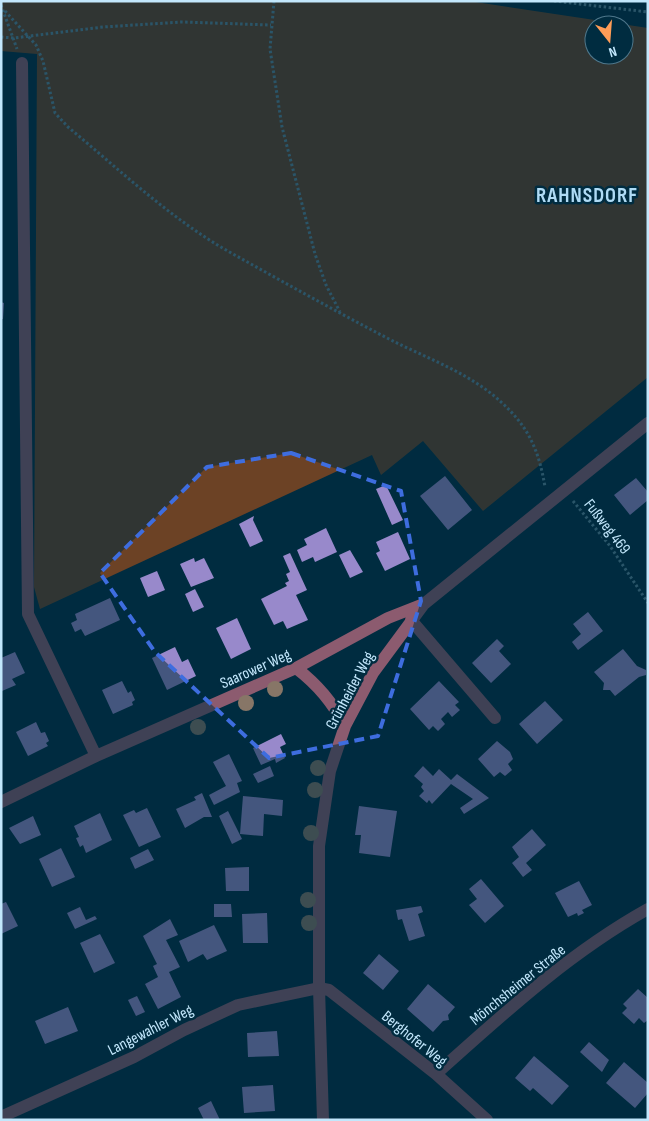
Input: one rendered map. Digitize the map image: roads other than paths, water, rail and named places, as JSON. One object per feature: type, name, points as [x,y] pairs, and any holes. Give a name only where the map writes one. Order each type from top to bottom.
[{"type":"street","points":[[22,64],[28,614],[96,756]]},
{"type":"street","name":"Grünheider Weg","points":[[323,1120],[319,988],[319,846],[330,771],[345,726],[373,674],[424,604],[648,423]]},
{"type":"street","name":"Saarower Weg","points":[[1,802],[96,756],[296,668],[388,618],[424,604]]},
{"type":"street","points":[[411,620],[496,718]]},
{"type":"street","points":[[296,668],[314,682],[331,701],[345,726]]},
{"type":"street","name":"Mönchsheimer Straße","points":[[436,1074],[539,982],[620,924],[648,909]]},
{"type":"street","name":"Berghofer Weg","points":[[319,988],[329,990],[436,1074],[487,1120]]},
{"type":"street","name":"Langewahler Weg","points":[[1,1117],[134,1057],[184,1030],[238,1005],[319,988]]},
{"type":"district","name":"RAHNSDORF","points":[[587,195]]}]
